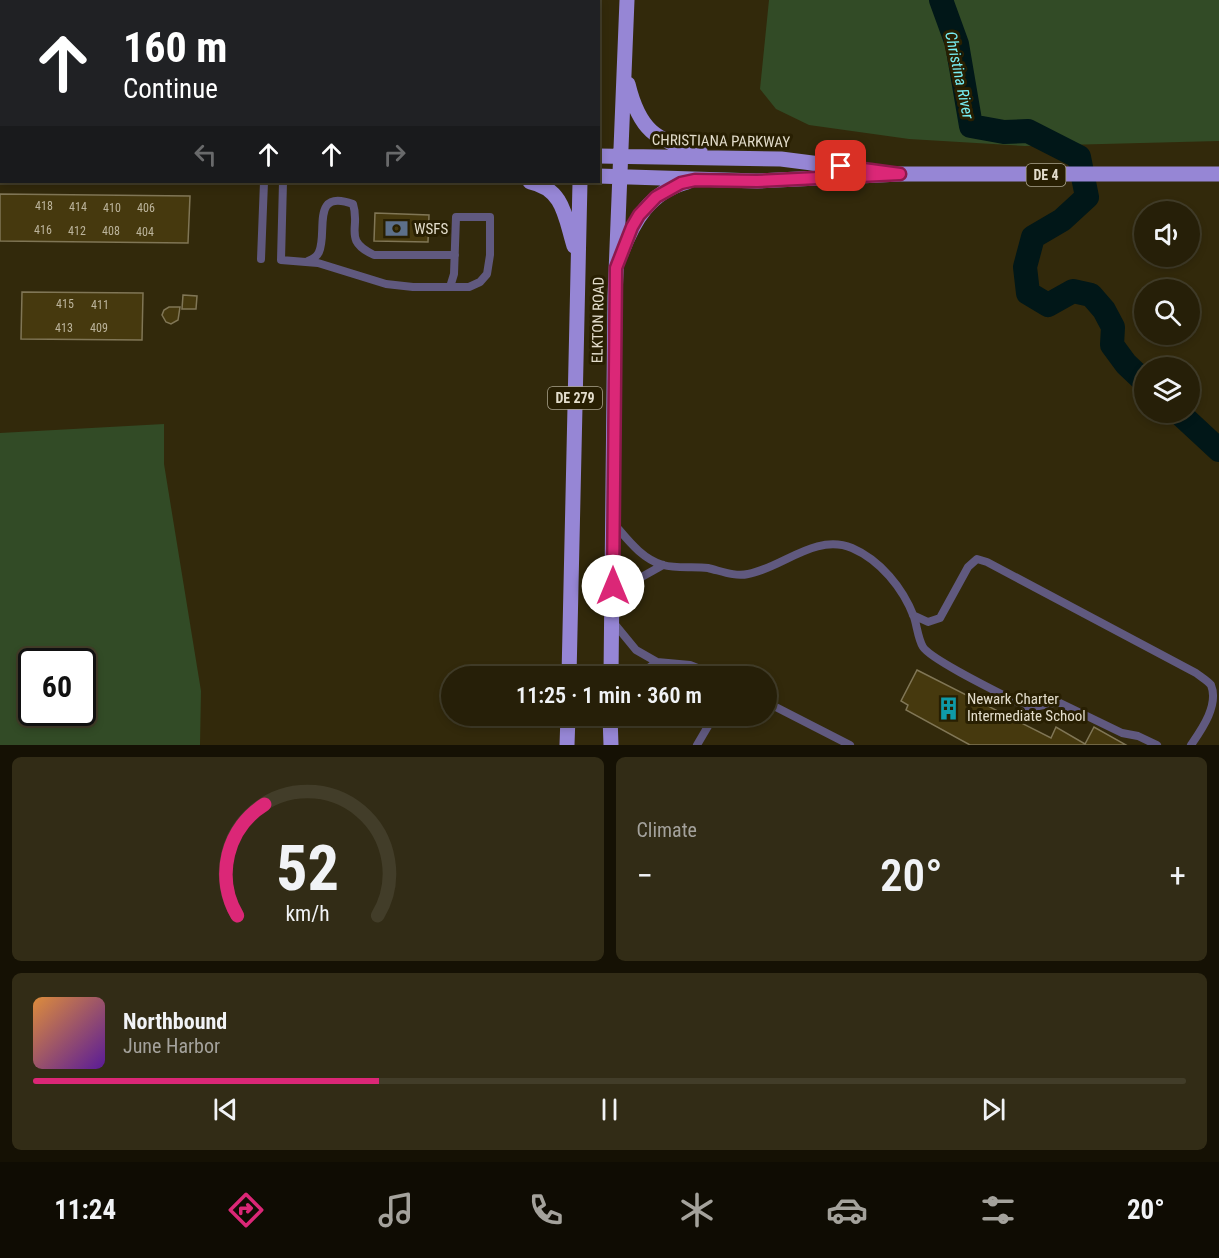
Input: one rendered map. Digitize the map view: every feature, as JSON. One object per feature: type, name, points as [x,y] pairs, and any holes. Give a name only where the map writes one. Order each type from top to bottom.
[{"type":"main road","name":"ELKTON ROAD","points":[[611,666],[618,178],[627,0]]},
{"type":"main road","points":[[625,70],[639,117],[654,135],[674,145],[738,158]]},
{"type":"main road","name":"CHRISTIANA PARKWAY","points":[[600,156],[781,159],[900,174]]},
{"type":"main road","name":"DE 4","points":[[600,176],[757,181],[900,174],[1219,174]]},
{"type":"main road","points":[[616,268],[632,227],[644,208],[668,189],[695,180]]},
{"type":"main road","points":[[538,183],[551,191],[563,206],[578,261]]},
{"type":"main road","name":"ELKTON ROAD","points":[[569,666],[580,183]]},
{"type":"main road","points":[[567,745],[568,726]]},
{"type":"main road","points":[[610,726],[611,745]]},
{"type":"lane","points":[[261,259],[264,183]]},
{"type":"lane","points":[[283,183],[281,260],[307,261],[386,284],[413,287],[450,287],[469,287],[480,282],[487,274],[490,255],[490,217],[456,217],[454,274],[450,287]]},
{"type":"lane","points":[[307,261],[316,258],[320,250],[322,215],[325,206],[333,201],[353,204],[355,210],[353,232],[356,243],[362,250],[374,255],[454,255]]},
{"type":"lane","points":[[614,524],[636,549],[663,565],[707,568],[736,575],[748,574],[798,552],[830,545],[850,547],[875,562],[896,583],[914,615],[923,648],[942,662],[1029,708],[1058,702],[1122,733],[1137,736],[1157,745]]},
{"type":"lane","points":[[914,615],[928,622],[940,618],[968,567],[977,560],[987,562],[1196,673],[1211,685],[1215,698],[1211,716],[1191,745]]},
{"type":"lane","points":[[663,565],[638,579],[613,614],[636,650],[657,662],[693,666]]},
{"type":"lane","points":[[651,666],[657,662]]},
{"type":"lane","points":[[777,708],[850,745]]},
{"type":"lane","points":[[697,745],[708,726]]},
{"type":"green space","points":[[769,0],[1219,0],[1219,141],[1025,146],[909,139],[809,125],[776,109],[760,89]]},
{"type":"green space","points":[[164,424],[164,464],[201,691],[200,745],[0,745],[0,433]]},
{"type":"building","points":[[0,194],[190,196],[188,243],[0,241]]},
{"type":"building","points":[[375,213],[429,215],[428,242],[374,241]]},
{"type":"building","points":[[22,292],[143,293],[142,340],[21,339]]},
{"type":"building","points":[[183,295],[197,296],[196,309],[182,309]]},
{"type":"building","points":[[169,307],[180,307],[178,320],[171,324],[166,322],[162,315]]},
{"type":"building","name":"Newark Charter Intermediate School","points":[[917,670],[1051,738],[1056,727],[1085,744],[1094,727],[1126,745],[970,745],[906,710],[908,705],[901,701]]},
{"type":"waterway","name":"Christina River","points":[[941,0],[957,44],[971,126],[1004,132],[1028,131],[1079,157],[1087,197],[1062,220],[1033,237],[1025,267],[1028,293],[1048,305],[1073,291],[1091,295],[1104,310],[1113,327],[1112,345],[1134,372]]},
{"type":"waterway","name":"Christina River","points":[[1190,423],[1219,450]]},
{"type":"place","name":"WSFS","points":[[396,229]]},
{"type":"place","name":"Newark Charter Intermediate School","points":[[949,708]]},
{"type":"route","points":[[613,586],[616,268],[632,227],[644,208],[656,197],[681,183],[695,180],[757,181],[900,174],[841,166]]}]
